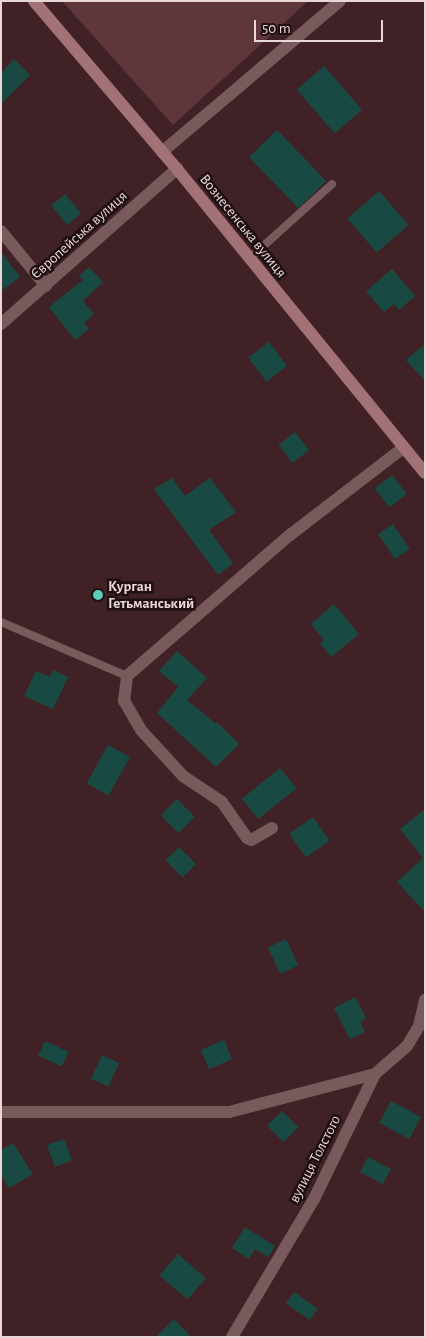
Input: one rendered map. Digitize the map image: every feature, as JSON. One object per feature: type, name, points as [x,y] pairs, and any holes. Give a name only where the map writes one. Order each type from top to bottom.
[{"type":"main road","name":"Вознесенська вулиця","points":[[34,1],[177,169],[425,473]]},
{"type":"street","points":[[162,152],[340,1]]},
{"type":"street","name":"Європейська вулиця","points":[[1,324],[177,169]]},
{"type":"street","points":[[1,231],[46,286]]},
{"type":"street","points":[[272,828],[251,840],[247,838],[222,802],[183,776],[141,730],[124,701],[127,676],[290,535],[403,448]]},
{"type":"street","name":"вулиця Толстого","points":[[232,1337],[314,1199],[375,1074],[407,1046],[419,1026],[425,1000]]},
{"type":"street","points":[[1,1112],[229,1112],[375,1074]]},
{"type":"lane","points":[[249,259],[332,184]]},
{"type":"lane","points":[[1,622],[127,676]]},
{"type":"shaded area","points":[[62,1],[308,1],[173,125]]},
{"type":"building","points":[[14,59],[30,75],[1,104],[1,73]]},
{"type":"building","points":[[324,66],[362,110],[335,133],[297,90]]},
{"type":"building","points":[[277,130],[326,181],[298,208],[249,157]]},
{"type":"building","points":[[379,191],[409,225],[377,253],[347,219]]},
{"type":"building","points":[[65,194],[81,213],[67,225],[51,206]]},
{"type":"building","points":[[1,252],[20,277],[1,291]]},
{"type":"building","points":[[89,267],[103,282],[83,301],[94,314],[84,323],[89,329],[75,340],[49,307],[83,280],[79,276]]},
{"type":"building","points":[[392,269],[415,296],[399,310],[394,304],[384,312],[366,291]]},
{"type":"building","points":[[269,342],[287,366],[266,382],[248,358]]},
{"type":"building","points":[[425,344],[425,381],[406,360]]},
{"type":"building","points":[[295,432],[309,450],[293,463],[278,445]]},
{"type":"building","points":[[392,475],[407,494],[389,507],[375,489]]},
{"type":"building","points":[[172,478],[185,496],[210,478],[236,512],[209,530],[233,563],[218,575],[154,489]]},
{"type":"building","points":[[393,524],[410,549],[395,559],[378,534]]},
{"type":"building","points":[[334,604],[359,634],[331,657],[320,643],[324,640],[311,624]]},
{"type":"building","points":[[177,651],[207,678],[187,700],[216,724],[217,722],[239,744],[216,767],[157,713],[178,687],[159,671]]},
{"type":"building","points":[[53,670],[68,677],[53,709],[24,696],[36,671],[50,677]]},
{"type":"building","points":[[108,745],[130,757],[109,796],[87,783]]},
{"type":"building","points":[[280,768],[296,788],[258,819],[242,799]]},
{"type":"building","points":[[177,799],[195,817],[178,833],[161,815]]},
{"type":"building","points":[[425,809],[425,912],[397,882],[423,858],[400,829]]},
{"type":"building","points":[[313,817],[330,841],[306,857],[289,834]]},
{"type":"building","points":[[179,847],[196,864],[183,877],[166,860]]},
{"type":"building","points":[[286,939],[298,965],[280,974],[268,947]]},
{"type":"building","points":[[355,997],[366,1018],[360,1022],[365,1032],[350,1039],[334,1008]]},
{"type":"building","points":[[224,1040],[232,1059],[209,1069],[201,1050]]},
{"type":"building","points":[[45,1041],[69,1052],[62,1066],[38,1056]]},
{"type":"building","points":[[102,1055],[119,1063],[108,1087],[91,1079]]},
{"type":"building","points":[[391,1101],[421,1117],[409,1139],[379,1123]]},
{"type":"building","points":[[282,1111],[298,1127],[283,1142],[267,1126]]},
{"type":"building","points":[[64,1139],[72,1161],[55,1167],[47,1145]]},
{"type":"building","points":[[13,1143],[33,1174],[9,1188],[1,1176],[1,1150]]},
{"type":"building","points":[[368,1157],[391,1169],[383,1184],[360,1172]]},
{"type":"building","points":[[245,1227],[275,1246],[268,1257],[255,1249],[249,1259],[232,1248]]},
{"type":"building","points":[[178,1254],[206,1278],[188,1299],[160,1275]]},
{"type":"building","points":[[294,1292],[318,1309],[310,1320],[286,1303]]},
{"type":"building","points":[[174,1319],[191,1337],[156,1337]]},
{"type":"place","name":"Курган Гетьманський","points":[[98,595]]}]
